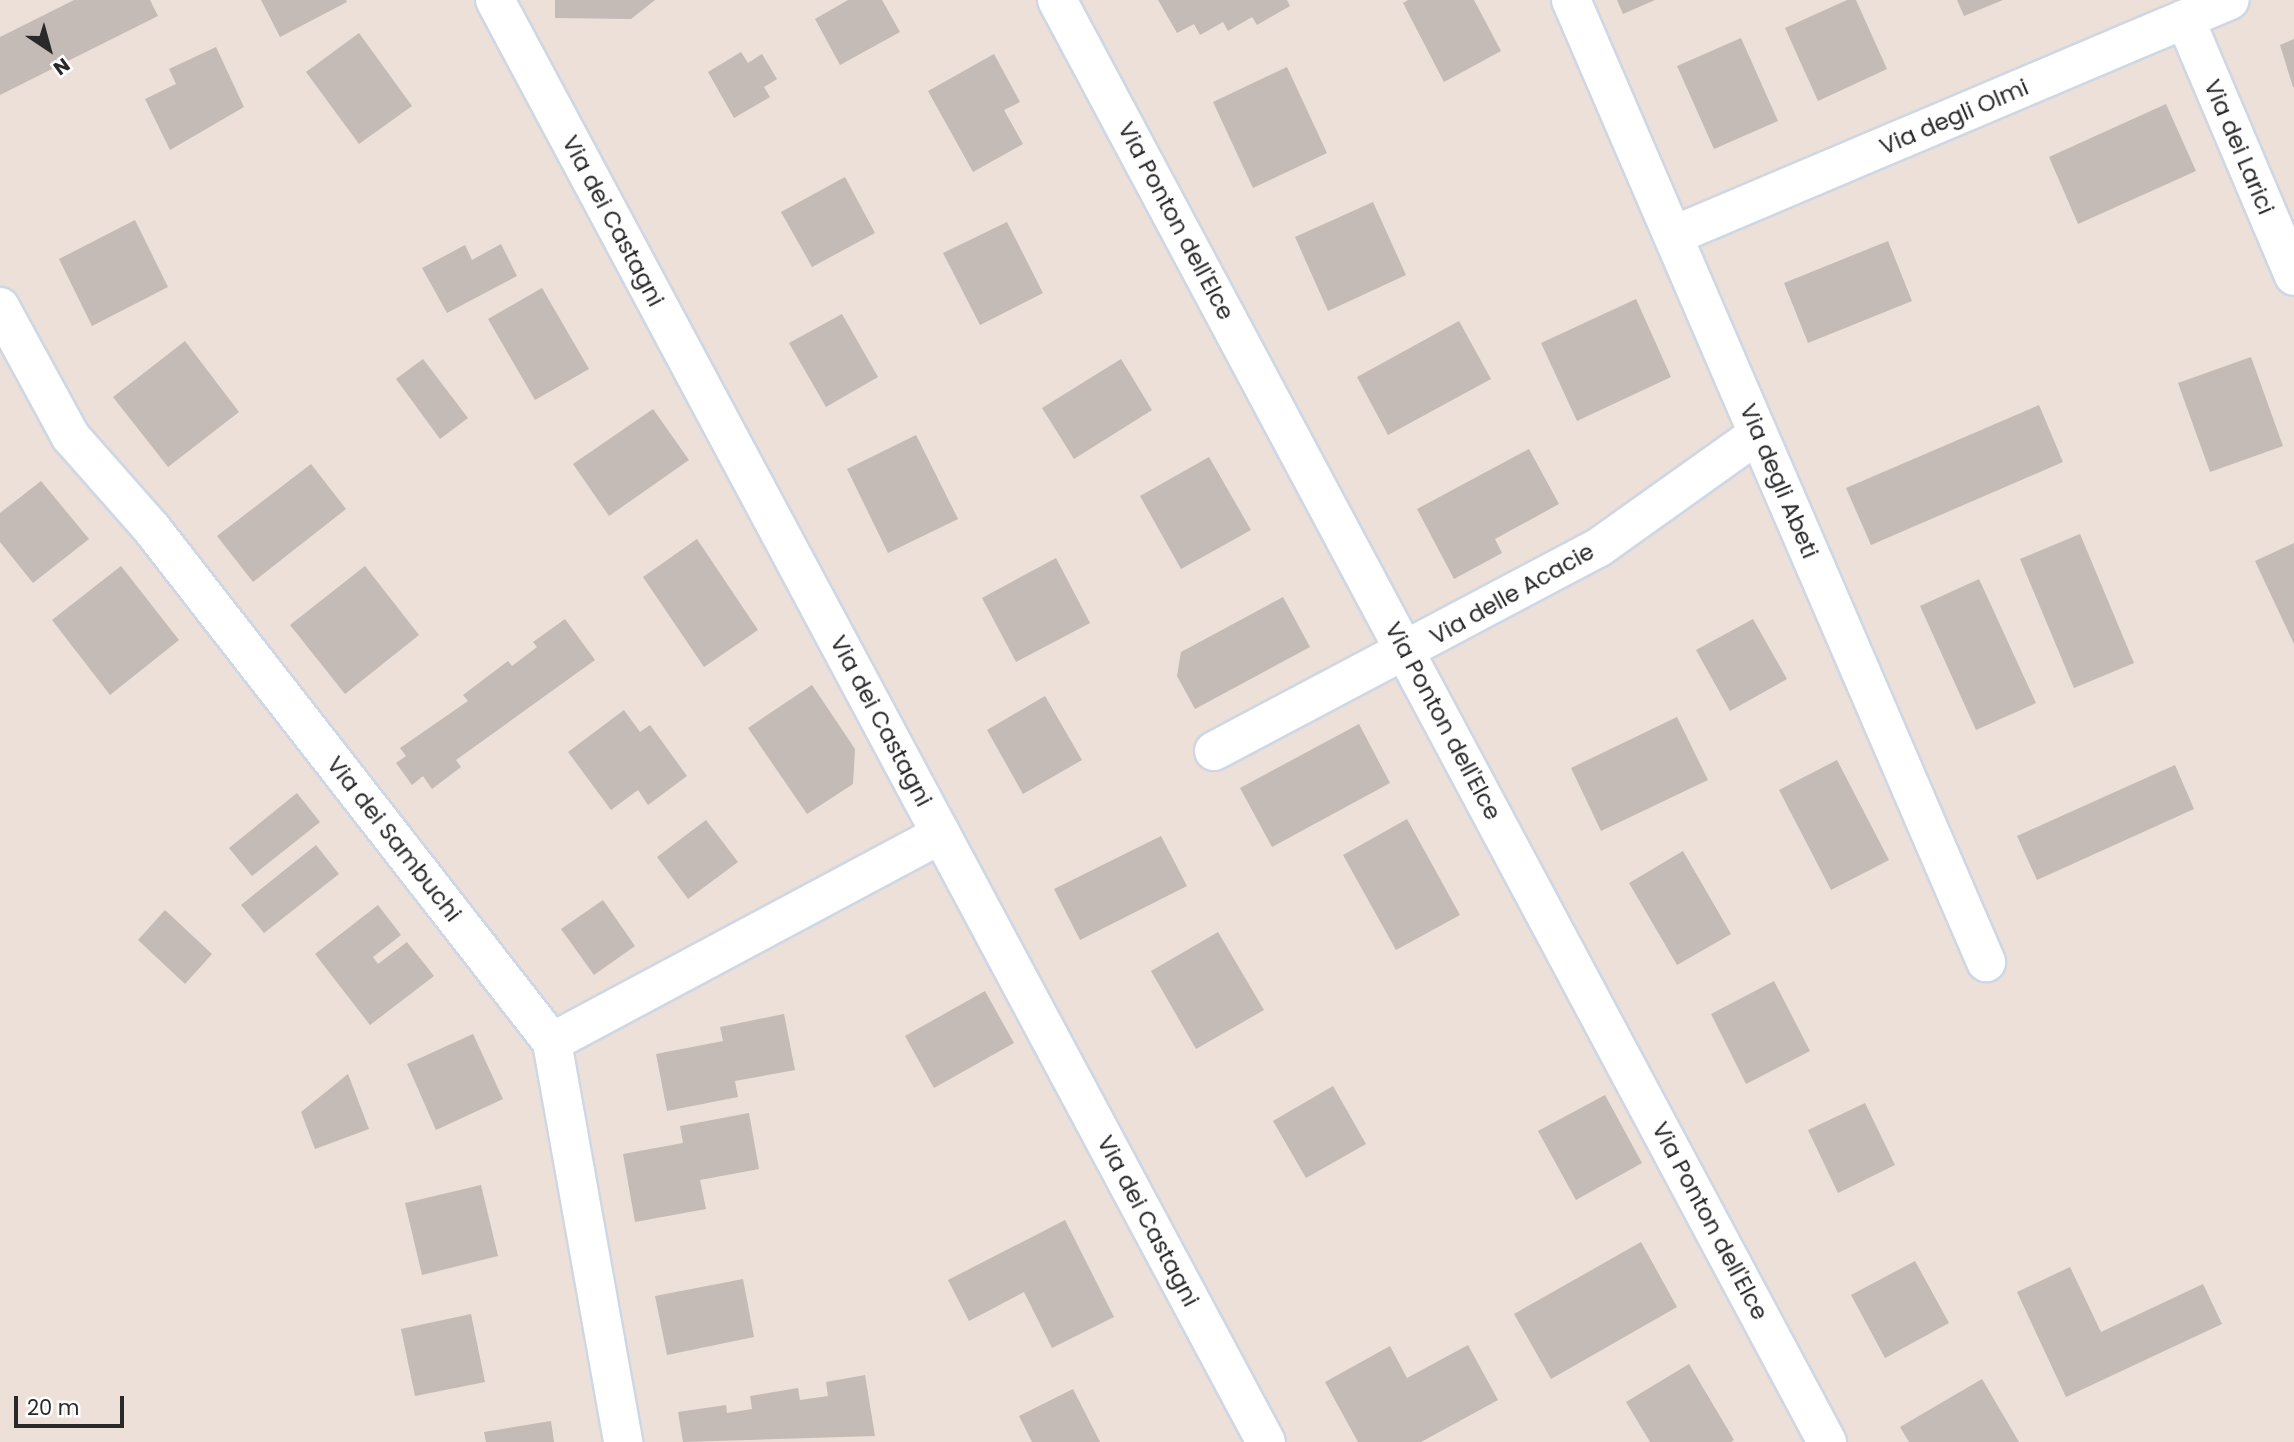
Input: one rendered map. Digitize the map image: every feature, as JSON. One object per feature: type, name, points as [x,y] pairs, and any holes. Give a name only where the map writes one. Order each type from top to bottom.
[{"type":"street","name":"Via dei Castagni","points":[[495,0],[1266,1442]]},
{"type":"street","name":"Via Ponton dell'Elce","points":[[1058,0],[1827,1442]]},
{"type":"street","name":"Via degli Abeti","points":[[1571,0],[1678,234],[1758,434],[1986,962]]},
{"type":"street","name":"Via degli Olmi","points":[[1678,234],[2230,0]]},
{"type":"street","name":"Via dei Larici","points":[[2185,19],[2294,276]]},
{"type":"street","name":"Via dei Sambuchi","points":[[0,307],[71,437],[152,529],[552,1042],[623,1442]]},
{"type":"street","name":"Via delle Acacie","points":[[1214,751],[1406,652],[1598,548],[1758,434]]},
{"type":"street","points":[[552,1042],[941,834]]},
{"type":"building","points":[[74,0],[150,0],[158,16],[0,95],[0,37]]},
{"type":"building","points":[[261,0],[346,0],[347,2],[280,37]]},
{"type":"building","points":[[555,0],[655,0],[631,19],[555,18]]},
{"type":"building","points":[[848,0],[882,0],[900,32],[840,65],[815,19]]},
{"type":"building","points":[[1158,0],[1287,0],[1290,6],[1257,25],[1252,17],[1228,31],[1223,22],[1200,35],[1194,24],[1177,33]]},
{"type":"building","points":[[1408,0],[1474,0],[1501,51],[1444,82],[1403,3]]},
{"type":"building","points":[[1617,0],[1655,0],[1623,14]]},
{"type":"building","points":[[1847,0],[1856,0],[1887,69],[1818,101],[1785,28]]},
{"type":"building","points":[[1957,0],[2003,0],[1964,16]]},
{"type":"building","points":[[359,33],[412,106],[359,144],[306,72]]},
{"type":"building","points":[[1741,38],[1778,121],[1714,149],[1677,66]]},
{"type":"building","points":[[2294,39],[2294,87],[2293,87],[2280,45]]},
{"type":"building","points":[[216,47],[244,107],[170,150],[145,99],[176,84],[169,69]]},
{"type":"building","points":[[741,52],[748,63],[762,54],[777,79],[764,87],[770,97],[734,118],[708,72]]},
{"type":"building","points":[[994,54],[1020,102],[1004,110],[1023,144],[973,172],[928,91]]},
{"type":"building","points":[[1287,67],[1327,153],[1253,188],[1213,102]]},
{"type":"building","points":[[2166,104],[2196,171],[2078,224],[2049,157]]},
{"type":"building","points":[[845,177],[875,233],[812,267],[781,212]]},
{"type":"building","points":[[1373,202],[1406,275],[1328,311],[1295,237]]},
{"type":"building","points":[[135,220],[168,287],[92,326],[59,259]]},
{"type":"building","points":[[1007,222],[1043,293],[980,325],[943,253]]},
{"type":"building","points":[[1888,241],[1912,301],[1808,343],[1784,283]]},
{"type":"building","points":[[501,244],[517,276],[447,313],[422,268],[465,245],[472,260]]},
{"type":"building","points":[[542,288],[589,369],[535,400],[488,319]]},
{"type":"building","points":[[1636,299],[1671,377],[1577,421],[1541,343]]},
{"type":"building","points":[[842,314],[878,377],[826,407],[789,343]]},
{"type":"building","points":[[1459,321],[1491,379],[1388,435],[1357,377]]},
{"type":"building","points":[[185,341],[239,412],[168,467],[113,397]]},
{"type":"building","points":[[2251,357],[2283,446],[2210,472],[2178,383]]},
{"type":"building","points":[[423,359],[468,418],[440,439],[396,379]]},
{"type":"building","points":[[1121,359],[1152,410],[1074,459],[1042,408]]},
{"type":"building","points":[[2039,405],[2063,462],[1871,545],[1846,488]]},
{"type":"building","points":[[653,409],[689,460],[609,516],[573,464]]},
{"type":"building","points":[[916,435],[958,519],[888,553],[847,469]]},
{"type":"building","points":[[1529,449],[1559,504],[1495,539],[1502,553],[1454,579],[1417,509]]},
{"type":"building","points":[[1209,457],[1251,530],[1181,569],[1140,496]]},
{"type":"building","points":[[311,464],[346,509],[253,582],[217,536]]},
{"type":"building","points":[[41,481],[89,539],[33,583],[0,542],[0,513]]},
{"type":"building","points":[[2080,534],[2134,663],[2074,688],[2020,559]]},
{"type":"building","points":[[697,539],[758,630],[704,667],[643,577]]},
{"type":"building","points":[[2294,543],[2294,644],[2255,561]]},
{"type":"building","points":[[1056,558],[1090,623],[1016,662],[982,598]]},
{"type":"building","points":[[121,566],[179,640],[110,695],[52,620]]},
{"type":"building","points":[[365,566],[419,635],[345,694],[290,625]]},
{"type":"building","points":[[1979,579],[2036,703],[1976,730],[1920,606]]},
{"type":"building","points":[[1283,597],[1310,647],[1195,709],[1177,676],[1181,652]]},
{"type":"building","points":[[565,619],[595,660],[456,760],[461,767],[432,789],[423,776],[412,785],[396,763],[406,756],[400,748],[468,701],[463,695],[508,661],[512,666],[537,647],[533,642]]},
{"type":"building","points":[[1753,619],[1787,679],[1730,711],[1696,650]]},
{"type":"building","points":[[812,685],[855,749],[853,784],[807,814],[748,728]]},
{"type":"building","points":[[1045,696],[1082,760],[1023,794],[987,730]]},
{"type":"building","points":[[624,710],[640,732],[650,725],[687,776],[648,805],[638,790],[611,810],[568,752]]},
{"type":"building","points":[[1677,717],[1708,780],[1601,831],[1571,768]]},
{"type":"building","points":[[1359,724],[1390,783],[1272,847],[1240,788]]},
{"type":"building","points":[[1837,760],[1889,860],[1831,890],[1779,790]]},
{"type":"building","points":[[2175,765],[2194,809],[2037,880],[2017,836]]},
{"type":"building","points":[[297,793],[320,822],[252,876],[229,848]]},
{"type":"building","points":[[1407,819],[1460,915],[1396,950],[1343,855]]},
{"type":"building","points":[[706,820],[738,862],[688,899],[657,857]]},
{"type":"building","points":[[1161,836],[1187,886],[1080,940],[1054,889]]},
{"type":"building","points":[[316,845],[339,874],[264,933],[241,905]]},
{"type":"building","points":[[1683,851],[1731,934],[1677,965],[1629,883]]},
{"type":"building","points":[[603,900],[635,946],[594,975],[561,929]]},
{"type":"building","points":[[378,905],[401,935],[373,957],[378,964],[407,942],[434,976],[370,1025],[315,954]]},
{"type":"building","points":[[165,910],[212,954],[185,984],[138,940]]},
{"type":"building","points":[[1218,932],[1264,1010],[1196,1049],[1151,971]]},
{"type":"building","points":[[1774,981],[1810,1051],[1746,1084],[1711,1014]]},
{"type":"building","points":[[985,991],[1014,1043],[934,1088],[905,1036]]},
{"type":"building","points":[[784,1014],[795,1070],[735,1081],[738,1097],[667,1111],[656,1054],[723,1041],[720,1027]]},
{"type":"building","points":[[473,1034],[503,1099],[436,1130],[407,1064]]},
{"type":"building","points":[[348,1074],[369,1129],[315,1149],[301,1112]]},
{"type":"building","points":[[1333,1086],[1366,1144],[1306,1178],[1273,1121]]},
{"type":"building","points":[[1605,1095],[1642,1163],[1576,1200],[1538,1131]]},
{"type":"building","points":[[1865,1103],[1895,1165],[1838,1193],[1808,1130]]},
{"type":"building","points":[[749,1113],[759,1169],[700,1180],[706,1209],[635,1222],[623,1154],[683,1143],[680,1126]]},
{"type":"building","points":[[481,1185],[498,1256],[422,1275],[405,1203]]},
{"type":"building","points":[[1065,1220],[1114,1317],[1052,1348],[1024,1292],[969,1321],[948,1280]]},
{"type":"building","points":[[1641,1242],[1677,1307],[1551,1379],[1514,1314]]},
{"type":"building","points":[[1915,1261],[1949,1323],[1885,1358],[1851,1295]]},
{"type":"building","points":[[2070,1267],[2101,1332],[2203,1284],[2222,1324],[2066,1397],[2017,1292]]},
{"type":"building","points":[[743,1279],[754,1337],[667,1355],[655,1296]]},
{"type":"building","points":[[471,1314],[485,1382],[415,1396],[401,1329]]},
{"type":"building","points":[[1468,1345],[1498,1400],[1421,1442],[1358,1442],[1325,1382],[1390,1346],[1407,1378]]},
{"type":"building","points":[[1689,1364],[1734,1440],[1731,1442],[1650,1442],[1626,1402]]},
{"type":"building","points":[[865,1375],[875,1436],[683,1442],[678,1412],[726,1405],[727,1413],[752,1409],[750,1396],[798,1388],[800,1400],[828,1396],[826,1382]]},
{"type":"building","points":[[1982,1379],[2019,1442],[1909,1442],[1900,1427]]},
{"type":"building","points":[[1073,1389],[1100,1442],[1032,1442],[1019,1416]]},
{"type":"building","points":[[551,1421],[554,1442],[486,1442],[484,1432]]}]
